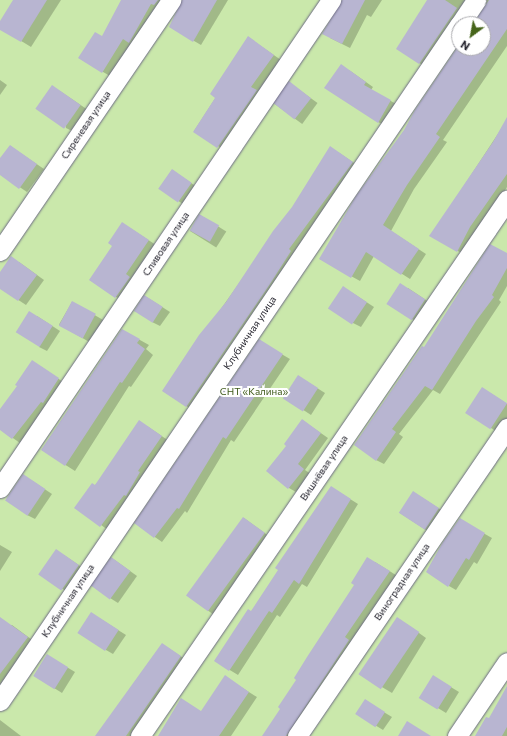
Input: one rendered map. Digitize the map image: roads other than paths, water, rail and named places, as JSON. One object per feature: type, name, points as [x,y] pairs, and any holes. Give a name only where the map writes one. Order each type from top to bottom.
[{"type":"street","name":"Сиреневая улица","points":[[0,251],[172,0]]},
{"type":"street","name":"Сливовая улица","points":[[0,488],[331,0]]},
{"type":"street","name":"Клубничная улица","points":[[465,16],[476,0]]},
{"type":"street","name":"Клубничная улица","points":[[0,701],[451,36]]},
{"type":"street","name":"Вишнёвая улица","points":[[140,736],[507,200]]},
{"type":"street","name":"Виноградная улица","points":[[298,736],[507,428]]},
{"type":"street","points":[[458,736],[507,662]]},
{"type":"park label","name":"СНТ «Калина»","points":[[254,392]]}]
